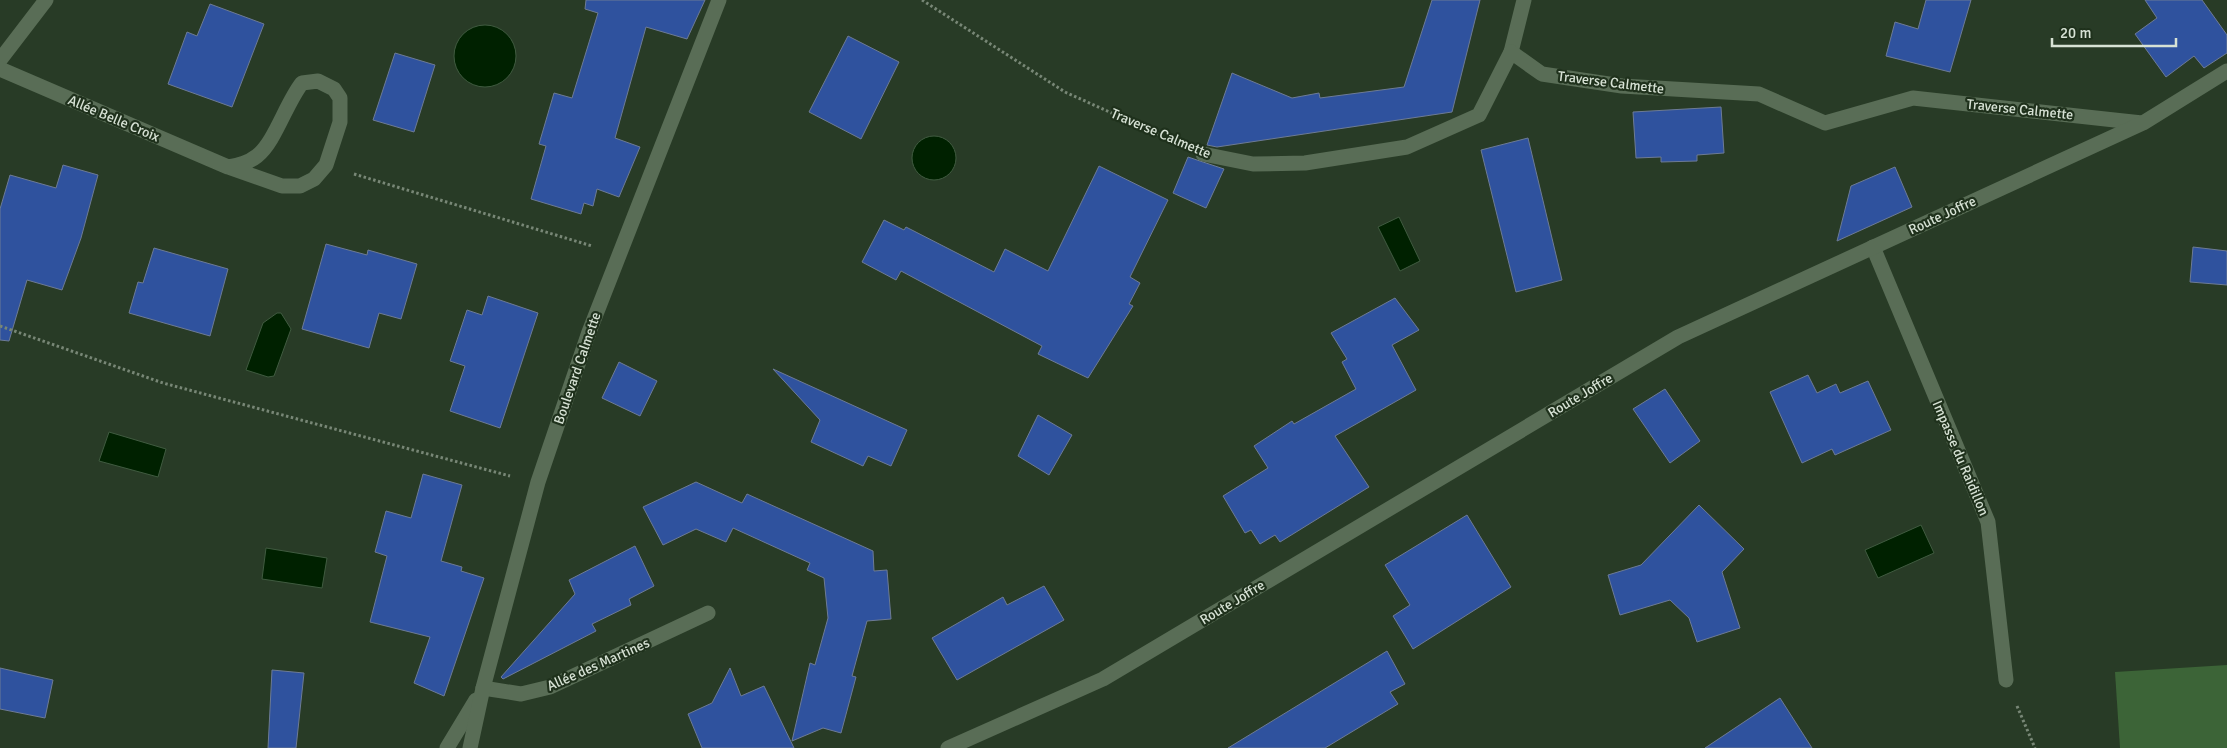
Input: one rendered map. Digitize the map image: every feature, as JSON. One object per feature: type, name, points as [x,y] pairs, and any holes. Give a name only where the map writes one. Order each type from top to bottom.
[{"type":"street","points":[[0,60],[46,0]]},
{"type":"street","name":"Boulevard Calmette","points":[[470,748],[483,688],[538,482],[589,332],[719,0]]},
{"type":"street","points":[[1511,52],[1524,0]]},
{"type":"street","name":"Traverse Calmette","points":[[1203,154],[1253,164],[1305,163],[1408,147],[1480,115],[1511,52],[1542,74],[1622,86],[1759,94],[1825,123],[1912,98],[2143,123]]},
{"type":"street","name":"Allée Belle Croix","points":[[0,69],[228,167],[282,186],[300,186],[314,179],[326,165],[340,122],[340,98],[334,88],[318,81],[302,83],[293,94],[269,140],[258,155],[245,163],[228,167]]},
{"type":"street","name":"Route Joffre","points":[[948,748],[1103,680],[1678,337],[2143,123],[2227,71]]},
{"type":"street","name":"Impasse du Raidillon","points":[[1873,247],[1988,522],[2006,680]]},
{"type":"street","name":"Allée des Martines","points":[[483,688],[521,694],[550,687],[708,613]]},
{"type":"street","points":[[447,748],[483,688]]},
{"type":"path","name":"Traverse Calmette","points":[[922,0],[1065,92],[1203,154]]},
{"type":"path","points":[[326,165],[619,254]]},
{"type":"path","points":[[0,326],[163,383],[538,482]]},
{"type":"path","points":[[2006,680],[2035,748]]},
{"type":"shaded area","points":[[485,25],[497,28],[507,34],[513,44],[516,56],[513,68],[507,78],[497,84],[485,87],[473,84],[463,78],[457,68],[454,56],[457,44],[463,34],[473,28]]},
{"type":"shaded area","points":[[930,136],[938,136],[950,142],[956,158],[950,174],[938,180],[930,180],[918,174],[912,162],[912,154],[918,142]]},
{"type":"shaded area","points":[[1399,217],[1420,261],[1400,271],[1378,227]]},
{"type":"shaded area","points":[[277,313],[281,313],[291,329],[274,376],[268,377],[246,370],[263,323]]},
{"type":"shaded area","points":[[109,432],[166,449],[158,477],[99,461]]},
{"type":"shaded area","points":[[1921,525],[1934,553],[1878,578],[1865,550]]},
{"type":"shaded area","points":[[266,548],[327,558],[322,588],[262,579]]},
{"type":"shaded area","points":[[2227,665],[2227,748],[2120,748],[2115,672]]},
{"type":"building","points":[[586,0],[705,0],[687,39],[646,27],[615,138],[640,147],[619,197],[597,189],[593,206],[584,203],[581,214],[531,199],[546,146],[539,144],[554,93],[572,98],[598,13],[585,9]]},
{"type":"building","points":[[1432,0],[1480,0],[1452,112],[1217,147],[1207,145],[1232,73],[1292,98],[1319,93],[1320,98],[1404,87]]},
{"type":"building","points":[[1926,0],[1971,0],[1950,72],[1886,56],[1895,22],[1918,29]]},
{"type":"building","points":[[2145,0],[2202,0],[2227,35],[2227,53],[2204,68],[2194,56],[2166,77],[2135,34],[2157,18]]},
{"type":"building","points":[[210,4],[264,24],[232,107],[168,84],[187,32],[197,36]]},
{"type":"building","points":[[848,36],[899,62],[861,139],[809,112]]},
{"type":"building","points":[[395,53],[435,65],[414,132],[373,120]]},
{"type":"building","points":[[1721,107],[1724,153],[1697,155],[1697,161],[1661,162],[1661,157],[1636,158],[1633,112]]},
{"type":"building","points":[[1528,138],[1562,280],[1516,292],[1481,150]]},
{"type":"building","points":[[1188,157],[1224,169],[1206,208],[1173,193]]},
{"type":"building","points":[[63,165],[98,175],[81,238],[62,290],[27,280],[9,341],[0,340],[0,209],[10,175],[56,188]]},
{"type":"building","points":[[1099,166],[1168,200],[1130,277],[1140,283],[1129,304],[1133,306],[1088,378],[1038,354],[1042,346],[901,271],[896,280],[862,262],[884,220],[904,230],[906,227],[994,272],[1005,249],[1048,271]]},
{"type":"building","points":[[1895,167],[1912,207],[1837,241],[1851,186]]},
{"type":"building","points":[[326,244],[367,255],[368,250],[417,264],[401,319],[379,313],[369,348],[302,329]]},
{"type":"building","points":[[2193,247],[2227,251],[2227,285],[2190,282]]},
{"type":"building","points":[[154,248],[228,269],[210,336],[129,313],[138,282],[143,283]]},
{"type":"building","points":[[488,296],[538,313],[500,428],[450,411],[465,366],[450,361],[467,310],[482,315]]},
{"type":"building","points":[[1395,298],[1419,330],[1392,345],[1416,390],[1335,436],[1369,487],[1280,542],[1275,535],[1260,544],[1251,530],[1245,533],[1223,496],[1268,468],[1254,446],[1292,421],[1294,424],[1356,389],[1342,362],[1347,359],[1331,333]]},
{"type":"building","points":[[619,362],[657,381],[640,416],[602,398]]},
{"type":"building","points":[[773,369],[907,430],[891,466],[868,456],[863,466],[811,442],[820,420]]},
{"type":"building","points":[[1808,375],[1817,393],[1836,384],[1840,393],[1868,381],[1891,430],[1835,455],[1832,449],[1802,463],[1770,392]]},
{"type":"building","points":[[1665,389],[1700,441],[1670,463],[1633,409]]},
{"type":"building","points":[[1038,415],[1072,435],[1049,475],[1018,456]]},
{"type":"building","points":[[423,474],[462,485],[441,561],[462,567],[461,571],[484,578],[444,696],[414,683],[430,637],[370,622],[387,556],[375,552],[386,511],[411,518]]},
{"type":"building","points":[[696,482],[742,503],[747,494],[873,551],[874,571],[887,570],[891,619],[867,621],[852,676],[856,677],[841,733],[823,728],[792,741],[810,663],[815,665],[828,618],[824,578],[807,570],[810,563],[733,528],[726,542],[696,529],[663,545],[643,507]]},
{"type":"building","points":[[1699,505],[1744,549],[1722,572],[1740,628],[1697,642],[1689,618],[1670,600],[1620,615],[1608,575],[1641,565]]},
{"type":"building","points":[[1467,515],[1511,587],[1413,649],[1393,616],[1410,605],[1385,565]]},
{"type":"building","points":[[635,546],[654,586],[629,599],[631,605],[592,624],[596,631],[503,679],[501,677],[575,594],[569,580]]},
{"type":"building","points":[[1044,586],[1064,620],[957,680],[932,638],[1003,597],[1007,605]]},
{"type":"building","points":[[1387,651],[1405,684],[1390,692],[1398,704],[1325,748],[1228,748]]},
{"type":"building","points":[[0,668],[53,680],[45,718],[0,709]]},
{"type":"building","points":[[730,668],[741,696],[764,686],[794,748],[702,748],[688,714],[712,703]]},
{"type":"building","points":[[272,670],[304,673],[296,748],[268,748]]},
{"type":"building","points":[[1780,698],[1812,748],[1705,748]]}]
